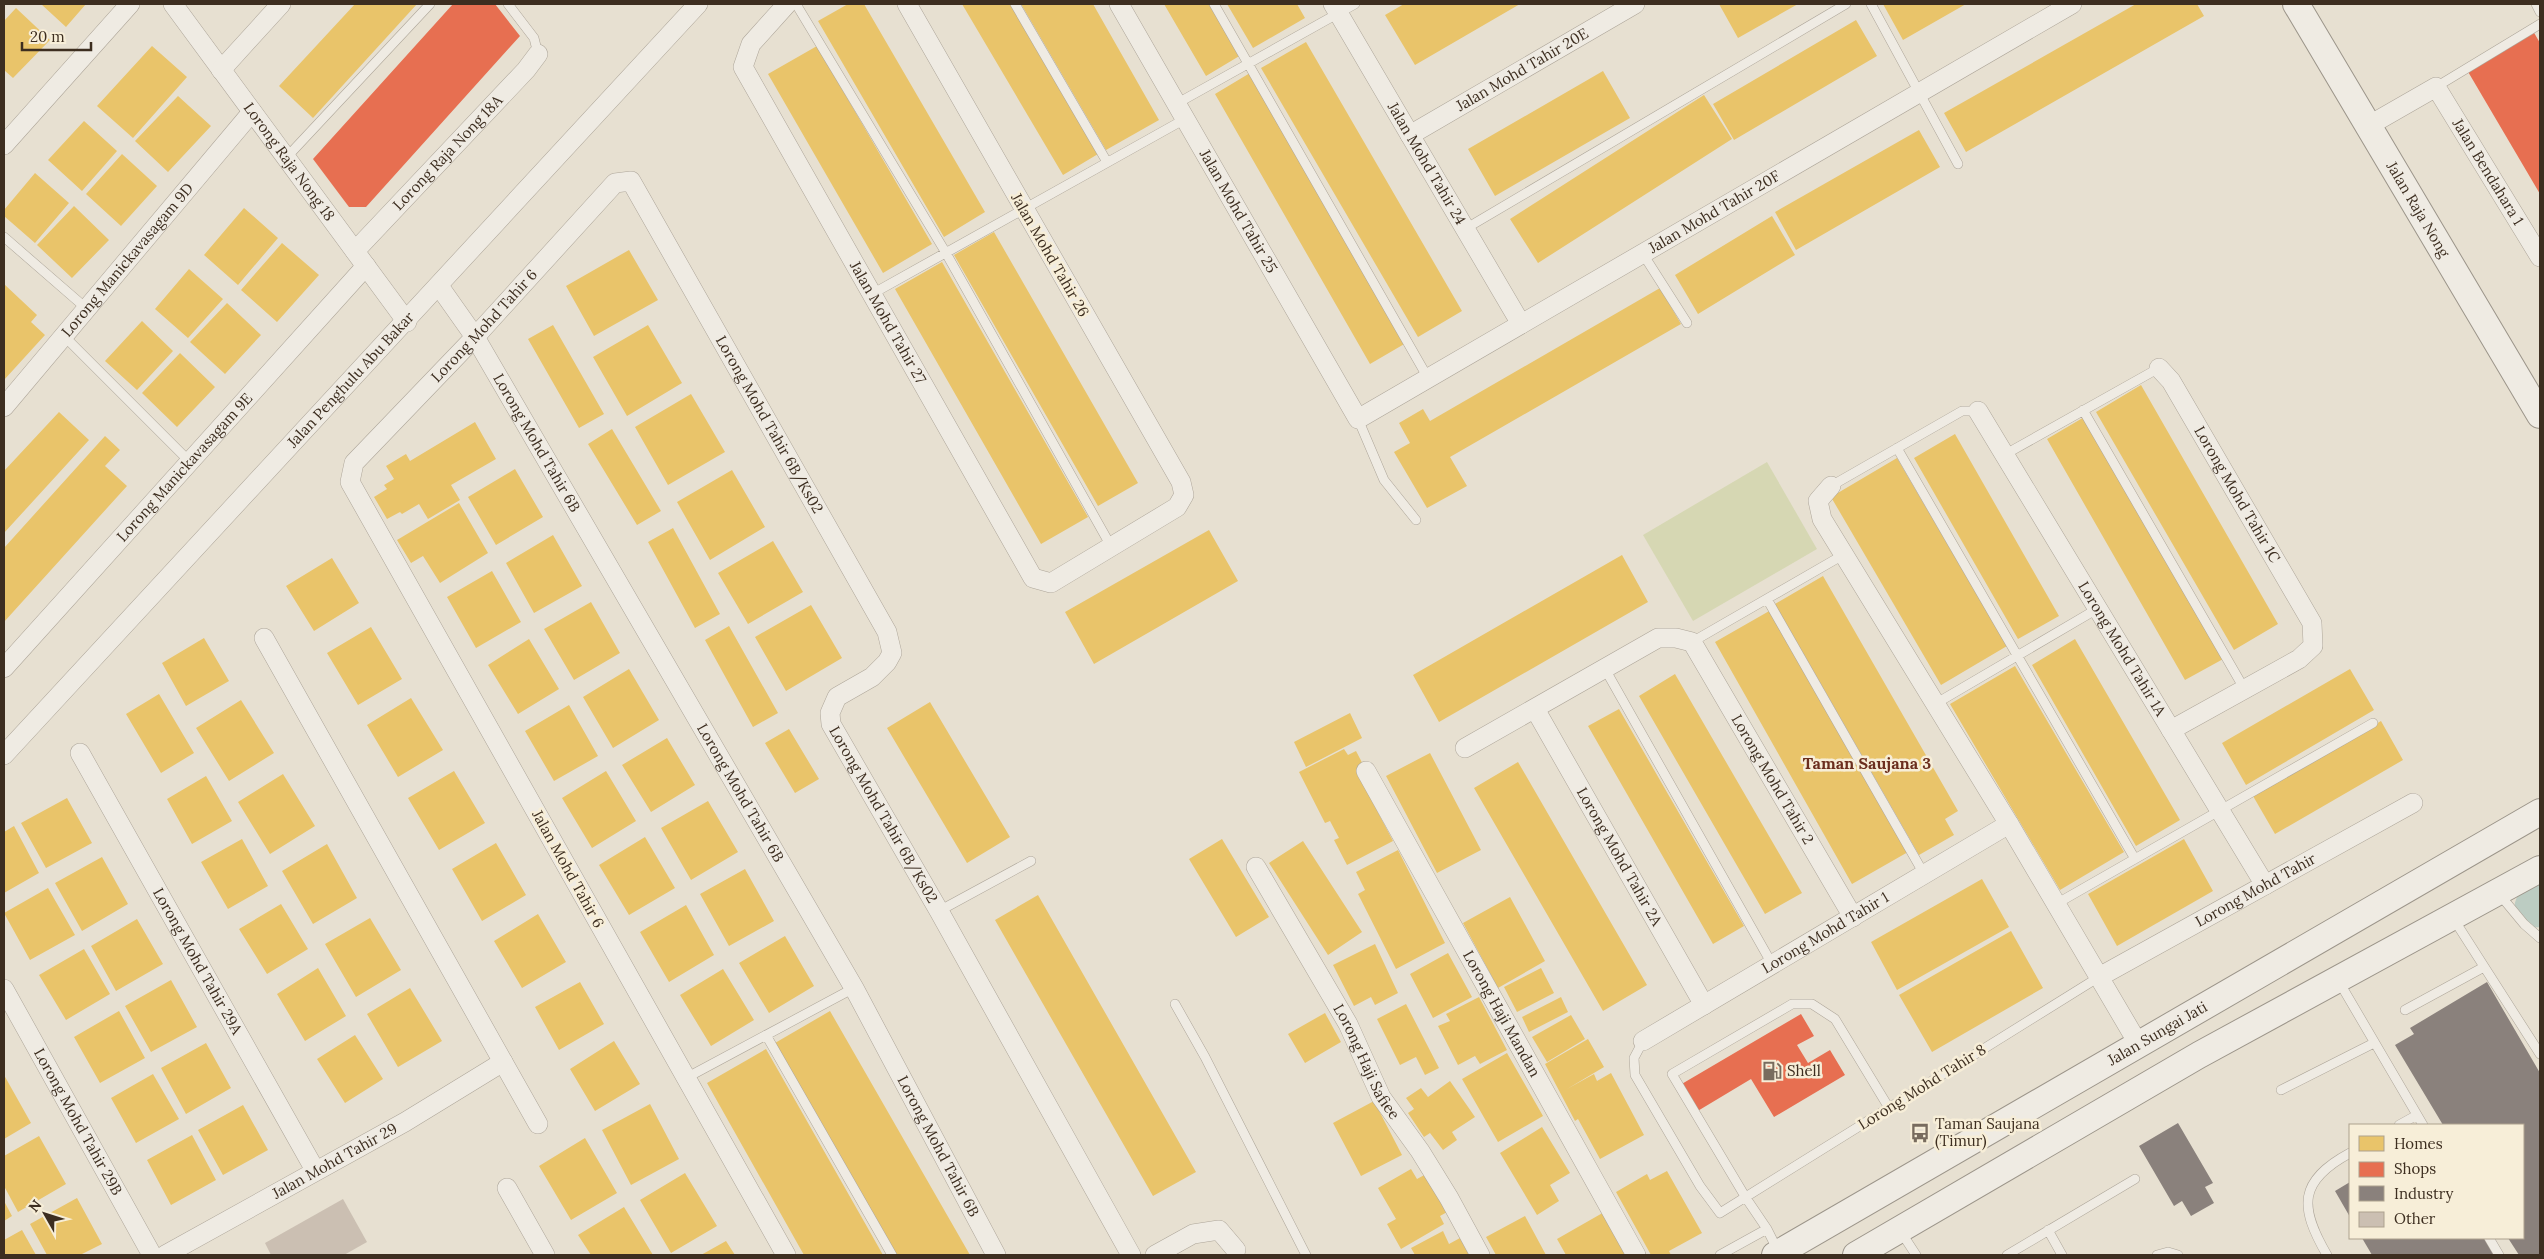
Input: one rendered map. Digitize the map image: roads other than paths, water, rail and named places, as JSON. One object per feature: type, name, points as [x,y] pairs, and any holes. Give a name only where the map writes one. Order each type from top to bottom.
[{"type":"main road","name":"Jalan Raja Nong","points":[[2296,4],[2540,415]]},
{"type":"main road","name":"Jalan Sungai Jati","points":[[1777,1254],[2540,812]]},
{"type":"main road","points":[[1856,1255],[2199,1056],[2540,869]]},
{"type":"street","points":[[4,145],[130,4]]},
{"type":"street","name":"Lorong Raja Nong 18","points":[[172,4],[407,322]]},
{"type":"street","points":[[221,70],[282,4]]},
{"type":"street","name":"Jalan Penghulu Abu Bakar","points":[[7,745],[407,322],[698,4]]},
{"type":"street","name":"Jalan Mohd Tahir 27","points":[[787,4],[751,44],[743,67],[1033,578],[1051,583],[1112,548]]},
{"type":"street","name":"Jalan Mohd Tahir 26","points":[[908,4],[1023,209],[1181,482],[1184,495],[1177,508],[1112,548]]},
{"type":"street","name":"Jalan Mohd Tahir 25","points":[[1119,4],[1358,419]]},
{"type":"street","name":"Jalan Mohd Tahir 20E","points":[[1410,134],[1635,4]]},
{"type":"street","name":"Jalan Mohd Tahir 20F","points":[[1358,419],[1643,254],[1920,90],[2072,4]]},
{"type":"street","name":"Jalan Mohd Tahir 24","points":[[1336,8],[1521,324]]},
{"type":"street","name":"Lorong Raja Nong 18A","points":[[355,251],[519,78],[538,54]]},
{"type":"street","points":[[2368,126],[2436,87]]},
{"type":"street","name":"Jalan Bendahara 1","points":[[2436,87],[2540,257]]},
{"type":"street","name":"Lorong Manickavasagam 9D","points":[[4,407],[252,112]]},
{"type":"street","name":"Lorong Mohd Tahir 6","points":[[350,482],[354,463],[475,337],[616,183],[631,181]]},
{"type":"street","name":"Lorong Mohd Tahir 6B/Ks02","points":[[631,181],[887,632],[892,653],[887,662],[872,677],[837,697],[830,713],[831,724],[940,911],[1131,1255]]},
{"type":"street","name":"Lorong Manickavasagam 9E","points":[[4,668],[366,266]]},
{"type":"street","name":"Lorong Mohd Tahir 6B","points":[[439,286],[475,337],[854,988],[996,1255]]},
{"type":"street","name":"Lorong Mohd Tahir 1C","points":[[2159,368],[2171,381],[2312,623],[2313,646],[2299,659],[2244,690]]},
{"type":"street","name":"Lorong Mohd Tahir 1A","points":[[1978,411],[2265,885]]},
{"type":"street","name":"Jalan Mohd Tahir 6","points":[[350,482],[786,1255]]},
{"type":"street","points":[[1831,486],[1818,501],[1822,519],[2009,824],[2139,1045]]},
{"type":"street","points":[[264,638],[538,1124]]},
{"type":"street","points":[[1464,748],[1658,638],[1676,638],[1692,642]]},
{"type":"street","name":"Lorong Mohd Tahir 2","points":[[1692,642],[1853,917]]},
{"type":"street","points":[[2171,730],[2244,690]]},
{"type":"street","name":"Lorong Mohd Tahir 2A","points":[[1535,709],[1704,1005]]},
{"type":"street","name":"Lorong Mohd Tahir 29A","points":[[80,753],[315,1170]]},
{"type":"street","name":"Lorong Haji Mandan","points":[[1366,771],[1636,1255]]},
{"type":"street","name":"Lorong Mohd Tahir","points":[[2098,977],[2413,803]]},
{"type":"street","name":"Lorong Mohd Tahir 1","points":[[1643,1040],[2009,824]]},
{"type":"street","name":"Lorong Haji Safiee","points":[[1256,867],[1348,1024],[1381,1097],[1425,1159],[1480,1255]]},
{"type":"street","name":"Lorong Mohd Tahir 29B","points":[[4,988],[152,1255]]},
{"type":"street","name":"Jalan Mohd Tahir 29","points":[[165,1255],[315,1170],[405,1122],[503,1062]]},
{"type":"street","points":[[507,1188],[544,1255]]},
{"type":"street","points":[[1154,1255],[1193,1234],[1218,1230],[1238,1253]]},
{"type":"lane","points":[[286,158],[430,4]]},
{"type":"lane","points":[[508,4],[534,38],[538,54]]},
{"type":"lane","points":[[796,4],[946,253],[1112,548]]},
{"type":"lane","points":[[1015,4],[1107,162]]},
{"type":"lane","points":[[1214,4],[1428,378]]},
{"type":"lane","points":[[872,294],[1107,162],[1248,63],[1336,8],[1355,4]]},
{"type":"lane","points":[[1465,229],[1846,4]]},
{"type":"lane","points":[[1871,4],[1920,90],[1958,164]]},
{"type":"lane","points":[[2536,4],[2540,12]]},
{"type":"lane","points":[[2436,87],[2540,24]]},
{"type":"lane","points":[[4,237],[86,310]]},
{"type":"lane","points":[[1643,254],[1688,324]]},
{"type":"lane","points":[[64,336],[190,462]]},
{"type":"lane","points":[[2004,455],[2159,368]]},
{"type":"lane","points":[[2083,410],[2244,690]]},
{"type":"lane","points":[[1831,486],[1962,411],[1978,411]]},
{"type":"lane","points":[[1358,419],[1384,480],[1416,520]]},
{"type":"lane","points":[[1897,448],[2135,859]]},
{"type":"lane","points":[[1692,642],[1843,555]]},
{"type":"lane","points":[[1767,599],[1924,874]]},
{"type":"lane","points":[[1935,704],[2097,608]]},
{"type":"lane","points":[[1604,669],[1772,964]]},
{"type":"lane","points":[[2056,904],[2373,723]]},
{"type":"lane","points":[[940,911],[1031,861]]},
{"type":"lane","points":[[2498,893],[2524,924],[2540,938]]},
{"type":"lane","points":[[2453,918],[2540,1054]]},
{"type":"lane","points":[[2405,1010],[2484,967]]},
{"type":"lane","name":"Lorong Mohd Tahir 8","points":[[1643,1040],[1634,1058],[1635,1075],[1700,1186],[1720,1213],[2098,977]]},
{"type":"lane","points":[[2338,980],[2422,1124]]},
{"type":"lane","points":[[686,1078],[854,988]]},
{"type":"lane","points":[[1175,1004],[1205,1057],[1306,1255]]},
{"type":"lane","points":[[1777,1254],[1767,1229],[1746,1198],[1672,1074],[1792,1004],[1812,1004],[1835,1019],[1889,1108]]},
{"type":"lane","points":[[766,1035],[892,1255]]},
{"type":"lane","points":[[2281,1090],[2374,1043]]},
{"type":"lane","points":[[2401,1124],[2417,1115]]},
{"type":"lane","points":[[2327,1255],[2316,1236],[2310,1217],[2308,1207],[2309,1192],[2315,1179],[2335,1161],[2349,1153]]},
{"type":"lane","points":[[2007,1255],[2135,1179]]},
{"type":"lane","points":[[1720,1255],[1767,1229]]},
{"type":"lane","points":[[1899,1230],[1916,1255]]},
{"type":"lane","points":[[2048,1230],[2062,1255]]},
{"type":"lane","points":[[2490,1239],[2499,1255]]},
{"type":"lane","points":[[2157,1255],[2168,1252],[2178,1255]]},
{"type":"waterway","points":[[2535,907],[2540,905]]},
{"type":"place","name":"Shell","points":[[1772,1071]]},
{"type":"place","name":"Taman Saujana (Timur)","points":[[1920,1133]]},
{"type":"district","name":"Taman Saujana 3","points":[[1867,763]]}]
